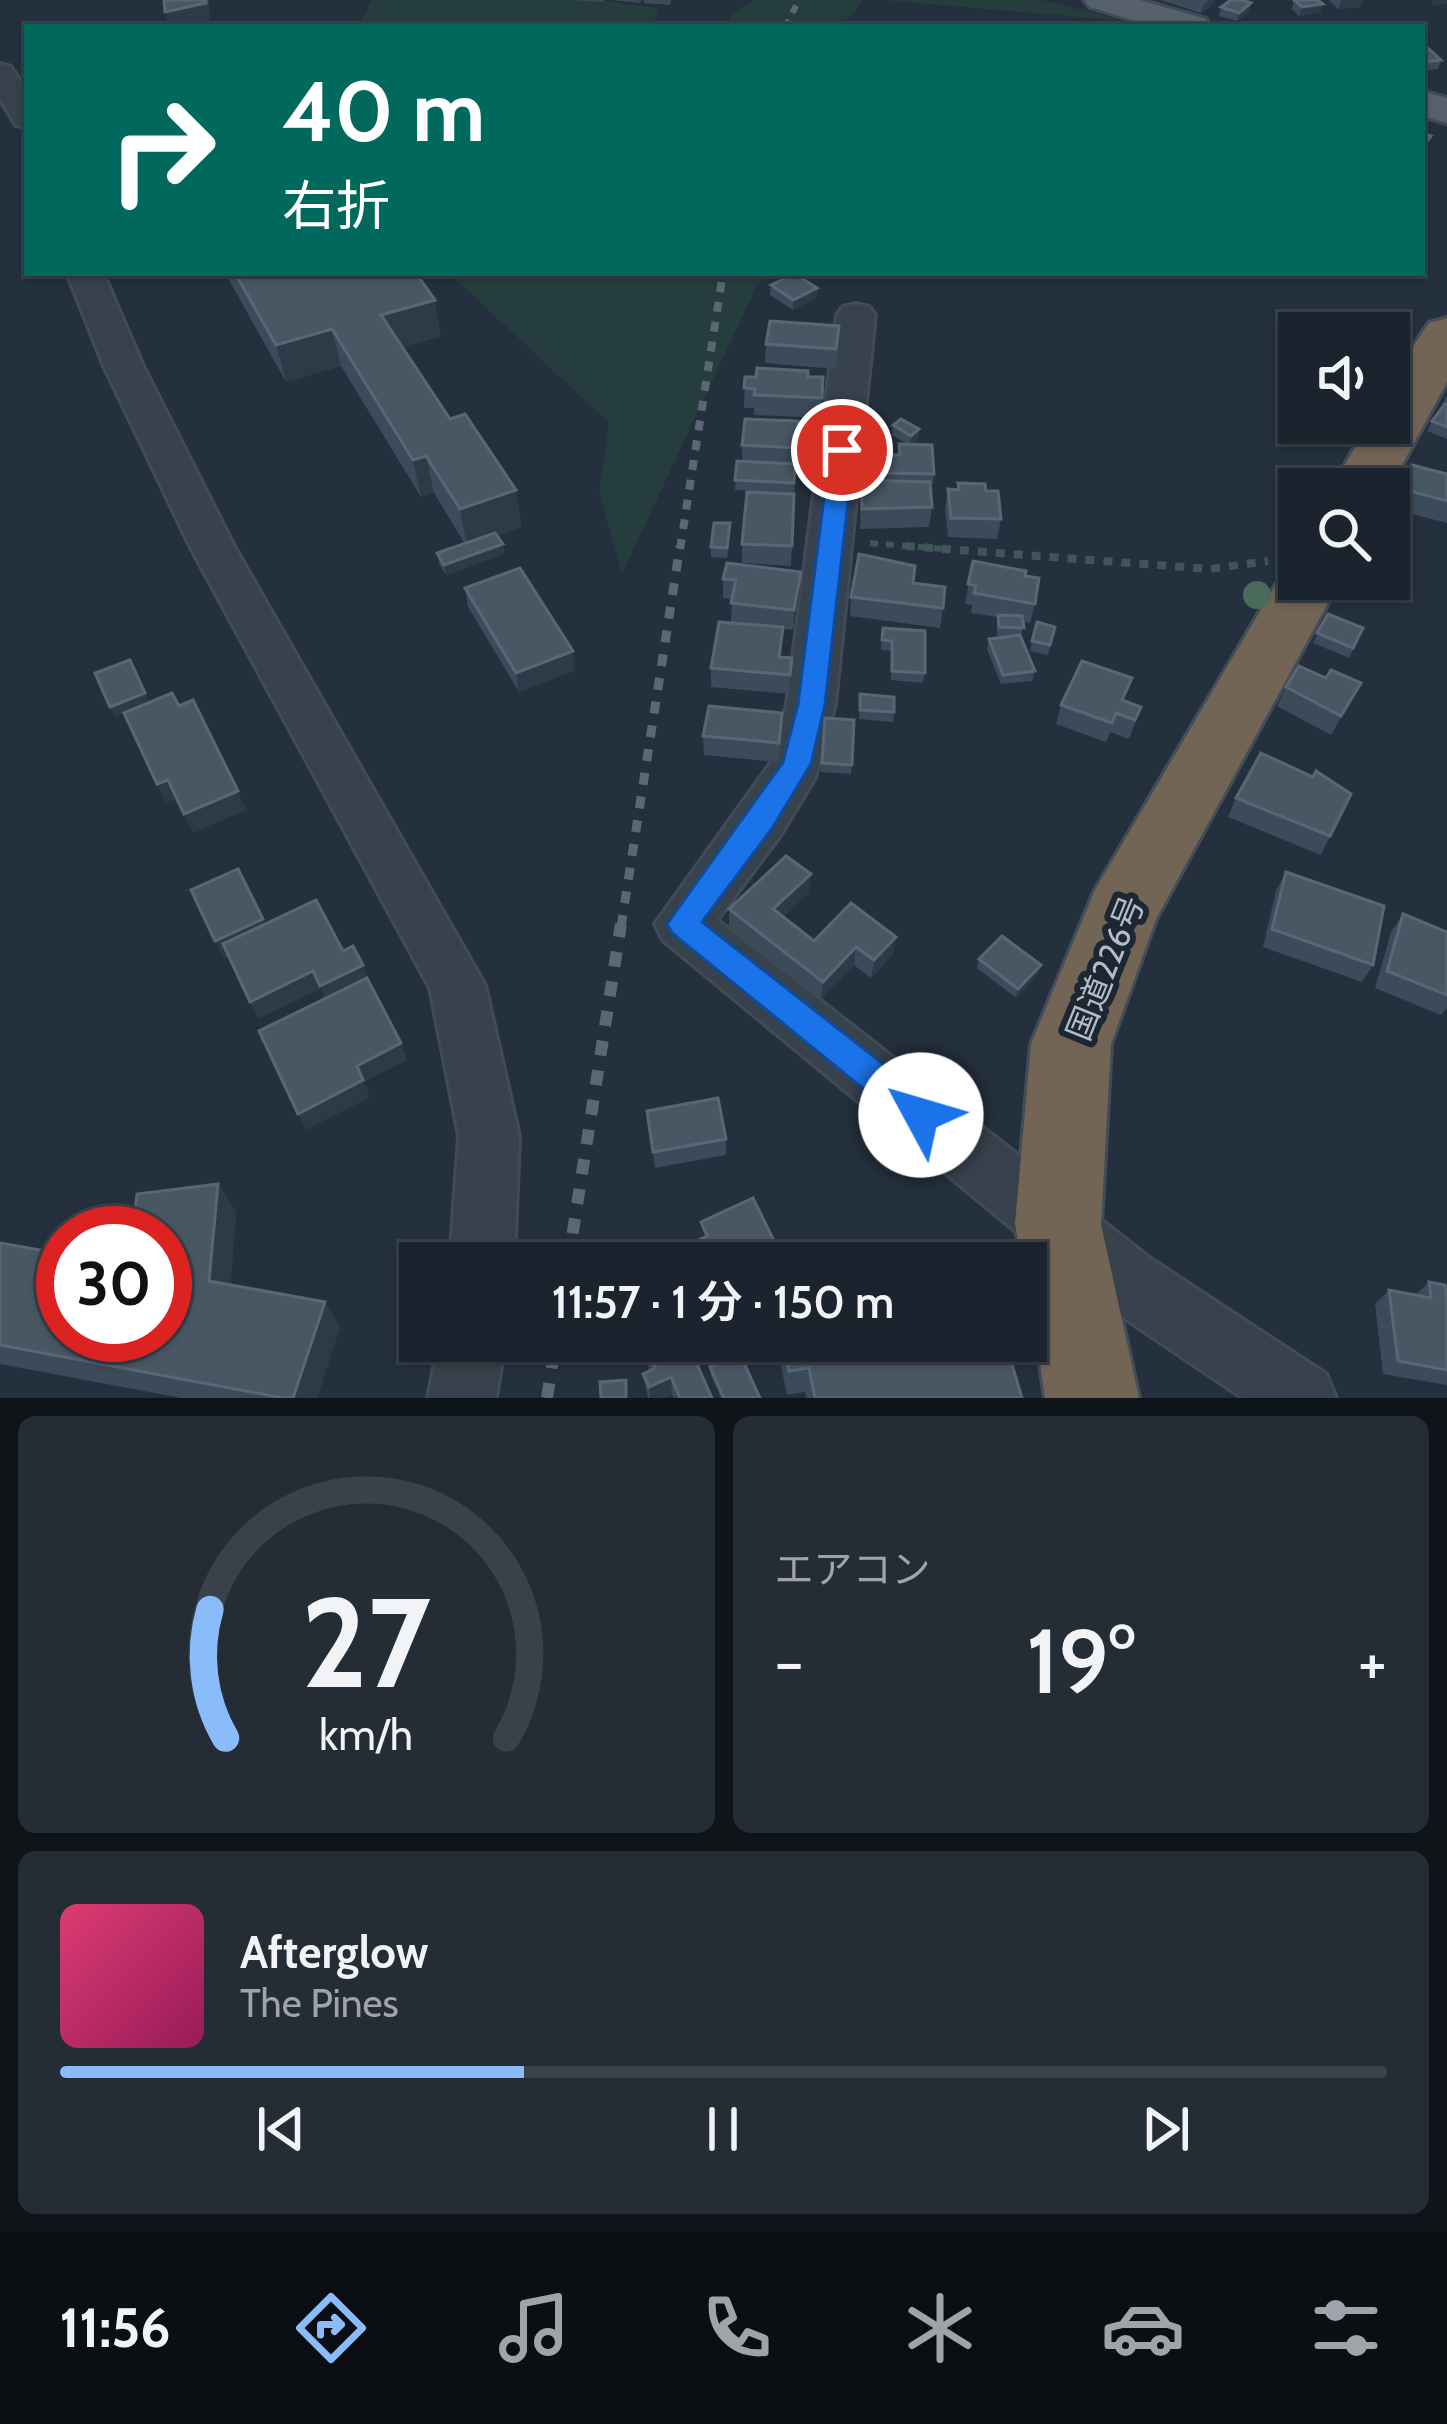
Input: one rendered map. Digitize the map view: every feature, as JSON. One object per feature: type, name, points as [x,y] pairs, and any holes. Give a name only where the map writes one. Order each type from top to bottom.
[{"type":"highway","points":[[1372,468],[1447,334]]},
{"type":"highway","name":"国道226号","points":[[1091,1398],[1058,1224],[1072,1044],[1121,912],[1278,599]]},
{"type":"main road","points":[[1102,0],[1183,24]]},
{"type":"street","points":[[0,73],[24,113]]},
{"type":"street","points":[[86,276],[114,349],[195,519],[457,985],[489,1136],[483,1242]]},
{"type":"street","points":[[856,315],[811,704],[797,764],[761,822],[682,924],[1128,1282],[1302,1398]]},
{"type":"street","points":[[462,1398],[468,1362]]},
{"type":"path","points":[[832,540],[1210,569],[1278,569]]},
{"type":"green space","points":[[372,0],[600,0],[658,8],[654,24],[360,24]]},
{"type":"green space","points":[[753,0],[864,0],[843,24],[730,24],[731,15]]},
{"type":"green space","points":[[882,0],[1041,0],[1126,21]]},
{"type":"green space","points":[[452,276],[773,276],[758,283],[622,574],[599,492],[609,423]]},
{"type":"building","points":[[164,0],[206,0],[206,3],[165,12]]},
{"type":"building","points":[[1231,0],[1251,3],[1239,13],[1221,7]]},
{"type":"building","points":[[1294,0],[1318,0],[1323,4],[1302,7]]},
{"type":"building","points":[[1428,48],[1441,60],[1425,62]]},
{"type":"building","points":[[237,276],[418,276],[435,300],[381,315],[450,419],[465,414],[516,490],[460,509],[426,456],[413,460],[332,329],[276,345]]},
{"type":"building","points":[[798,276],[817,288],[793,300],[771,285]]},
{"type":"building","points":[[770,321],[839,326],[836,349],[766,344]]},
{"type":"building","points":[[757,368],[808,371],[808,377],[823,377],[822,398],[754,395],[755,389],[744,388],[745,377],[756,377]]},
{"type":"building","points":[[1447,405],[1447,427],[1432,421]]},
{"type":"building","points":[[745,419],[798,421],[796,448],[742,445]]},
{"type":"building","points":[[901,419],[919,429],[911,436],[893,425]]},
{"type":"building","points":[[899,444],[932,445],[934,474],[887,473],[886,455],[900,455]]},
{"type":"building","points":[[737,461],[795,464],[794,483],[735,480]]},
{"type":"building","points":[[1412,465],[1447,474],[1447,501],[1410,491]]},
{"type":"building","points":[[861,480],[930,482],[932,507],[862,509]]},
{"type":"building","points":[[958,483],[985,484],[986,491],[998,491],[1001,519],[951,518],[948,489],[959,490]]},
{"type":"building","points":[[747,492],[794,494],[792,546],[742,544]]},
{"type":"building","points":[[714,523],[730,523],[727,548],[711,547]]},
{"type":"building","points":[[495,533],[503,544],[444,565],[437,553]]},
{"type":"building","points":[[859,554],[915,566],[913,583],[945,587],[943,608],[851,597]]},
{"type":"building","points":[[973,561],[1039,578],[1035,604],[974,593],[976,586],[968,584]]},
{"type":"building","points":[[727,563],[801,572],[794,610],[731,603],[736,580],[723,579]]},
{"type":"building","points":[[520,568],[573,651],[516,673],[465,588]]},
{"type":"building","points":[[1328,614],[1363,628],[1353,648],[1317,633]]},
{"type":"building","points":[[998,615],[1022,616],[1024,628],[999,627]]},
{"type":"building","points":[[719,622],[783,627],[779,657],[792,658],[790,675],[711,668]]},
{"type":"building","points":[[1037,622],[1055,627],[1050,645],[1032,641]]},
{"type":"building","points":[[883,628],[925,631],[925,673],[892,671],[892,641],[882,640]]},
{"type":"building","points":[[1020,635],[1035,671],[1003,675],[989,639]]},
{"type":"building","points":[[130,660],[145,693],[110,707],[95,673]]},
{"type":"building","points":[[1082,661],[1132,678],[1122,700],[1141,707],[1135,720],[1116,713],[1112,723],[1061,705]]},
{"type":"building","points":[[1299,666],[1326,678],[1331,670],[1361,683],[1341,716],[1286,687]]},
{"type":"building","points":[[172,693],[179,706],[193,700],[238,791],[184,814],[168,780],[157,784],[124,713]]},
{"type":"building","points":[[860,694],[894,697],[894,712],[860,710]]},
{"type":"building","points":[[709,706],[782,713],[779,743],[703,736]]},
{"type":"building","points":[[825,718],[854,720],[852,765],[822,763]]},
{"type":"building","points":[[1261,753],[1313,777],[1316,771],[1351,794],[1330,836],[1236,798]]},
{"type":"building","points":[[786,856],[811,874],[773,909],[814,941],[851,903],[896,937],[874,960],[856,947],[823,982],[729,909]]},
{"type":"building","points":[[238,869],[263,919],[215,941],[191,890]]},
{"type":"building","points":[[1286,872],[1384,906],[1373,965],[1272,929]]},
{"type":"building","points":[[316,900],[343,951],[353,946],[363,965],[320,986],[313,971],[250,1002],[223,944]]},
{"type":"building","points":[[1403,914],[1447,932],[1447,995],[1387,971]]},
{"type":"building","points":[[1002,936],[1041,965],[1018,989],[979,959]]},
{"type":"building","points":[[367,978],[401,1043],[357,1066],[363,1080],[298,1114],[259,1031]]},
{"type":"building","points":[[718,1098],[726,1139],[653,1152],[647,1111]]},
{"type":"building","points":[[218,1184],[209,1281],[325,1302],[293,1398],[91,1362],[192,1362],[192,1206],[135,1206],[137,1194]]},
{"type":"building","points":[[753,1198],[775,1242],[695,1242],[707,1236],[701,1222]]},
{"type":"building","points":[[0,1243],[36,1249],[36,1352],[0,1345]]},
{"type":"building","points":[[1429,1282],[1445,1285],[1447,1370],[1398,1361],[1389,1290],[1431,1298]]},
{"type":"building","points":[[652,1362],[696,1362],[712,1398],[680,1398],[671,1377],[649,1387],[643,1374],[655,1368]]},
{"type":"building","points":[[744,1362],[760,1398],[724,1398],[710,1367]]},
{"type":"building","points":[[787,1362],[1011,1362],[1022,1398],[815,1398],[809,1368],[789,1371]]},
{"type":"building","points":[[626,1380],[626,1398],[601,1398],[600,1382]]},
{"type":"railway","points":[[787,24],[799,0]]},
{"type":"railway","points":[[680,549],[723,276]]},
{"type":"railway","points":[[621,927],[680,546]]},
{"type":"railway","points":[[571,1242],[621,924]]},
{"type":"railway","points":[[547,1398],[553,1362]]},
{"type":"route","points":[[842,450],[811,704],[797,764],[761,822],[682,924],[921,1115]]}]
